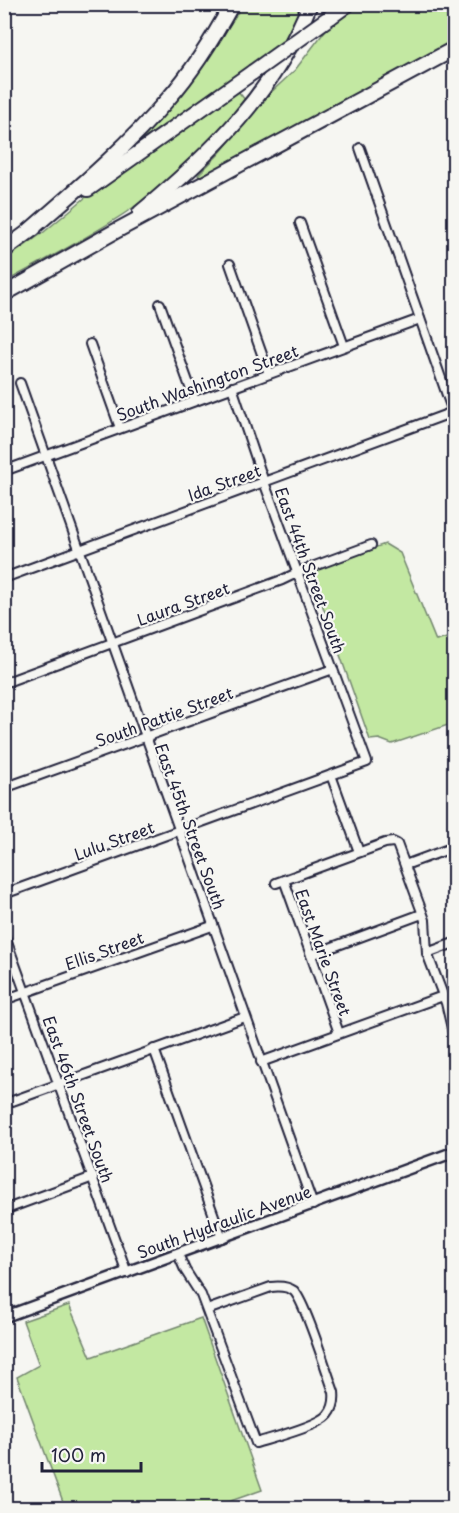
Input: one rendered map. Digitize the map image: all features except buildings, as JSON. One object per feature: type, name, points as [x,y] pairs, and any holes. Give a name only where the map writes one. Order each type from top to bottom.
[{"type":"highway","points":[[28,232],[111,158],[168,99],[216,34],[232,4]]},
{"type":"highway","points":[[114,232],[182,178],[224,136],[262,90],[304,19],[310,4]]},
{"type":"highway","points":[[4,250],[348,4]]},
{"type":"highway","points":[[4,294],[114,232],[454,50]]},
{"type":"street","points":[[360,148],[454,414]]},
{"type":"street","points":[[300,223],[344,346]]},
{"type":"street","points":[[230,264],[269,374]]},
{"type":"street","points":[[160,304],[195,401]]},
{"type":"street","name":"South Washington Street","points":[[4,471],[420,319]]},
{"type":"street","points":[[90,344],[120,428]]},
{"type":"street","name":"East 45th Street South","points":[[20,383],[313,1205]]},
{"type":"street","name":"East 44th Street South","points":[[232,387],[264,482],[367,762]]},
{"type":"street","name":"Ida Street","points":[[4,578],[454,414]]},
{"type":"street","name":"Laura Street","points":[[4,683],[371,545]]},
{"type":"street","name":"South Pattie Street","points":[[4,788],[333,669]]},
{"type":"street","name":"Lulu Street","points":[[4,894],[367,762]]},
{"type":"street","points":[[331,775],[360,852]]},
{"type":"street","points":[[276,883],[385,843],[397,844],[422,914],[427,953],[443,996],[454,1037]]},
{"type":"street","points":[[405,866],[454,848]]},
{"type":"street","name":"East Marie Street","points":[[284,880],[339,1033]]},
{"type":"street","points":[[311,955],[422,914]]},
{"type":"street","name":"Ellis Street","points":[[4,1000],[212,926]]},
{"type":"street","name":"East 46th Street South","points":[[4,934],[127,1273]]},
{"type":"street","points":[[427,953],[454,943]]},
{"type":"street","points":[[261,1062],[443,996]]},
{"type":"street","points":[[4,1104],[245,1017]]},
{"type":"street","points":[[154,1049],[222,1238]]},
{"type":"street","name":"South Hydraulic Avenue","points":[[4,1317],[454,1152]]},
{"type":"street","points":[[4,1210],[93,1178]]},
{"type":"street","points":[[178,1254],[201,1295],[256,1443],[320,1421],[327,1416],[333,1406],[334,1392],[296,1294],[288,1287],[271,1287],[207,1310]]},
{"type":"green space","points":[[242,5],[303,5],[288,39],[132,147],[192,79]]},
{"type":"green space","points":[[359,5],[454,5],[454,41],[199,177],[198,175],[219,154],[267,96],[295,70],[328,27]]},
{"type":"green space","points":[[237,90],[246,101],[164,185],[98,230],[5,282],[5,260],[44,232],[92,192]]},
{"type":"green space","points":[[385,544],[400,553],[436,641],[454,636],[454,723],[392,744],[379,739],[370,740],[310,570]]},
{"type":"green space","points":[[69,1305],[91,1357],[201,1318],[262,1490],[211,1508],[62,1508],[65,1507],[17,1377],[39,1365],[23,1321]]}]
